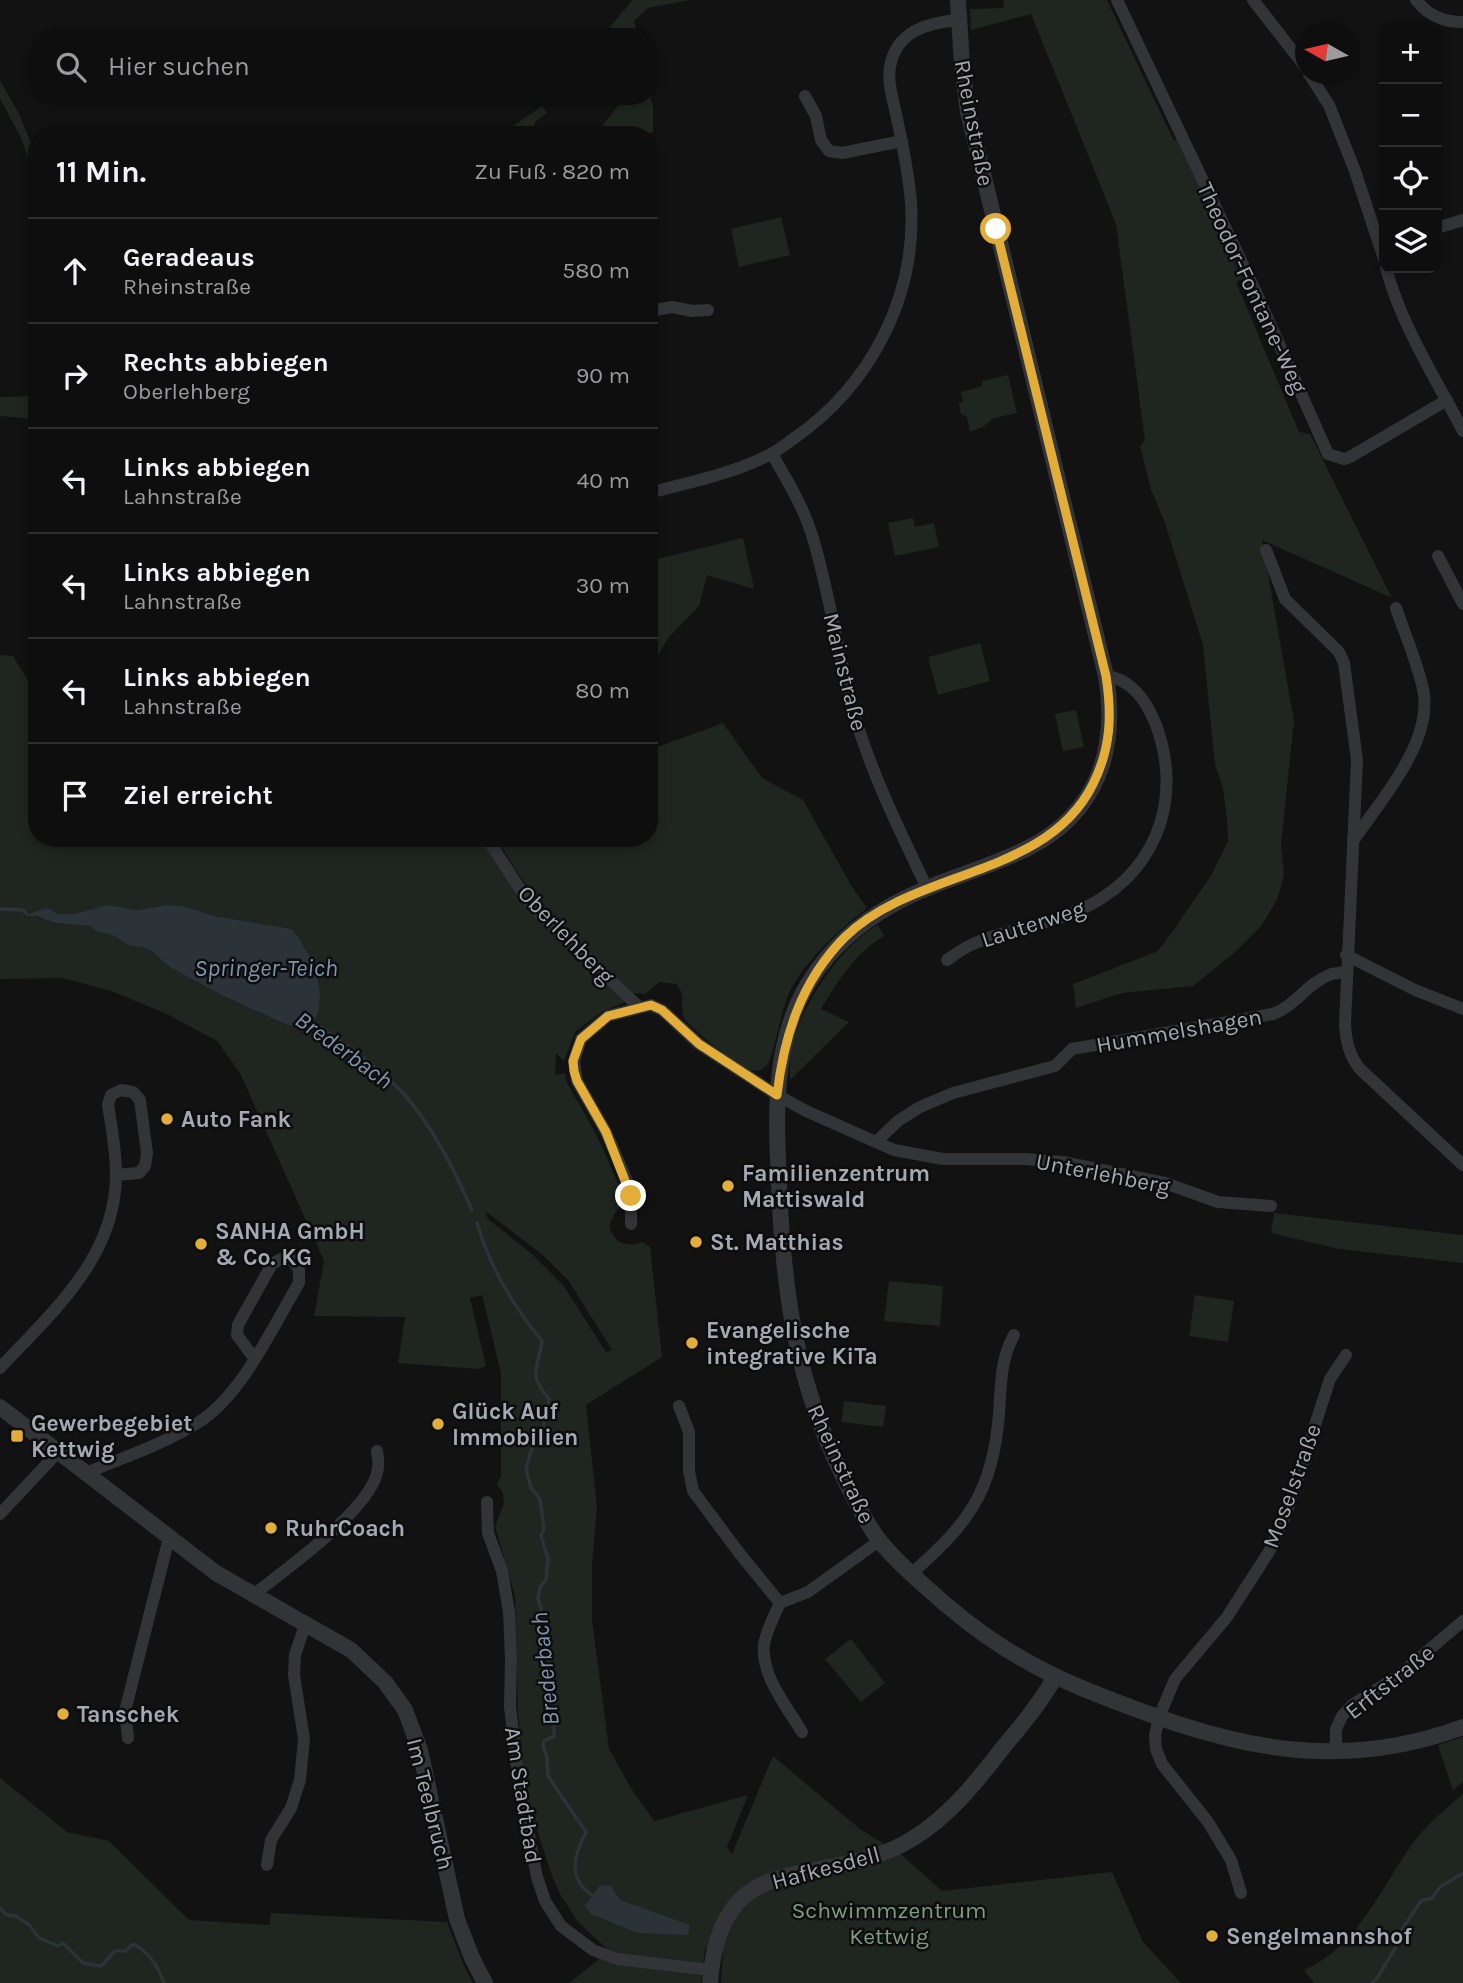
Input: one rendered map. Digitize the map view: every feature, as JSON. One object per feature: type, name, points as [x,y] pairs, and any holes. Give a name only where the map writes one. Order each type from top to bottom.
[{"type":"street","name":"Rheinstraße","points":[[958,0],[968,112],[1106,676],[1111,720],[1106,754],[1091,790],[1073,814],[1048,838],[886,908],[845,937],[808,984],[788,1033],[777,1095],[782,1247],[797,1356],[830,1451],[879,1541],[911,1574],[979,1633],[1055,1677],[1158,1717],[1241,1742],[1302,1752],[1336,1752],[1405,1745],[1463,1727]]},
{"type":"street","name":"Theodor-Fontane-Weg","points":[[1117,0],[1255,290],[1328,454],[1344,459],[1350,457],[1447,400]]},
{"type":"street","points":[[1253,0],[1295,54]]},
{"type":"street","points":[[1416,0],[1434,17],[1448,22],[1463,22]]},
{"type":"street","points":[[658,491],[704,479],[772,454],[838,402],[866,367],[892,318],[903,287],[911,233],[909,182],[890,78],[894,54],[911,32],[921,27],[958,20]]},
{"type":"street","points":[[1315,84],[1329,106],[1379,232]]},
{"type":"street","points":[[805,96],[816,116],[821,140],[829,151],[842,153],[902,141]]},
{"type":"street","points":[[1442,226],[1463,220]]},
{"type":"street","points":[[1388,273],[1393,294],[1406,325],[1463,431]]},
{"type":"street","points":[[658,309],[672,307],[708,310]]},
{"type":"street","name":"Mainstraße","points":[[772,454],[798,499],[812,535],[852,707],[872,766],[927,888]]},
{"type":"street","points":[[1266,550],[1285,599],[1339,652],[1344,663],[1357,760],[1346,955],[1345,1024],[1351,1058],[1463,1165]]},
{"type":"street","points":[[1438,556],[1463,604]]},
{"type":"street","points":[[1352,841],[1412,753],[1423,716],[1424,692],[1396,608]]},
{"type":"street","name":"Lauterweg","points":[[947,960],[971,945],[1073,914],[1096,903],[1117,889],[1151,848],[1161,824],[1166,794],[1167,766],[1163,744],[1153,718],[1130,684],[1117,677],[1106,676]]},
{"type":"street","name":"Oberlehberg","points":[[492,847],[534,909],[639,1007]]},
{"type":"street","points":[[1346,955],[1415,990],[1463,1009]]},
{"type":"street","name":"Hummelshagen","points":[[876,1142],[898,1121],[920,1107],[953,1093],[1055,1066],[1072,1049],[1273,1014],[1284,1010],[1329,975],[1346,972]]},
{"type":"street","points":[[631,1224],[631,1196],[627,1181],[606,1132],[577,1081],[573,1061],[581,1039],[592,1028],[608,1016],[639,1007],[665,1005],[699,1044],[777,1095]]},
{"type":"street","points":[[0,1368],[76,1287],[108,1228],[116,1175],[108,1105],[111,1095],[121,1090],[133,1092],[140,1101],[147,1153],[145,1166],[139,1173],[116,1175]]},
{"type":"street","name":"Unterlehberg","points":[[777,1095],[806,1111],[894,1150],[943,1159],[1063,1162],[1165,1183],[1218,1202],[1271,1206]]},
{"type":"street","points":[[86,1473],[167,1440],[201,1421],[225,1400],[240,1382],[299,1283],[299,1269],[292,1260],[281,1259],[272,1264],[238,1325],[237,1335],[254,1358]]},
{"type":"street","points":[[911,1574],[956,1531],[972,1510],[983,1489],[997,1439],[1003,1364],[1014,1335]]},
{"type":"street","name":"Moselstraße","points":[[1158,1717],[1175,1679],[1227,1617],[1269,1550],[1287,1511],[1330,1379],[1346,1355]]},
{"type":"street","points":[[679,1406],[689,1432],[689,1471],[693,1491],[780,1603]]},
{"type":"street","name":"Im Teelbruch","points":[[0,1407],[216,1573],[351,1650],[385,1682],[405,1710],[420,1750],[457,1919],[485,1983]]},
{"type":"street","points":[[0,1514],[59,1451]]},
{"type":"street","points":[[253,1596],[345,1520],[372,1486],[378,1469],[377,1451]]},
{"type":"street","name":"Am Stadtbad","points":[[487,1502],[488,1532],[502,1571],[509,1612],[512,1659],[510,1706],[518,1777],[537,1877],[545,1901],[561,1926],[593,1950],[618,1959],[710,1976]]},
{"type":"street","points":[[128,1738],[125,1711],[169,1538]]},
{"type":"street","points":[[802,1732],[771,1680],[766,1664],[764,1646],[780,1603],[808,1592],[879,1541]]},
{"type":"street","name":"Erftstraße","points":[[1336,1752],[1336,1729],[1342,1716],[1352,1705],[1398,1676],[1463,1621]]},
{"type":"street","points":[[267,1865],[271,1840],[290,1808],[300,1780],[304,1739],[294,1675],[295,1655],[305,1625]]},
{"type":"street","name":"Hafkesdell","points":[[710,1976],[718,1931],[744,1895],[758,1886],[787,1876],[865,1860],[890,1852],[913,1839],[935,1823],[980,1777],[1041,1701],[1055,1677]]},
{"type":"street","points":[[1158,1717],[1155,1742],[1161,1764],[1220,1841],[1231,1860],[1241,1893]]},
{"type":"green space","points":[[633,0],[690,0],[648,8],[634,21],[636,28],[609,28]]},
{"type":"green space","points":[[1004,0],[1107,0],[1174,141],[1177,139],[1242,279],[1236,282],[1299,432],[1310,434],[1392,598],[1262,540],[1294,721],[1281,845],[1284,875],[1277,900],[1262,925],[1234,953],[1193,986],[1122,993],[1076,1008],[1073,984],[1156,952],[1163,945],[1211,876],[1228,841],[1227,820],[1223,788],[1215,765],[1203,645],[1164,520],[1151,490],[1140,446],[1145,441],[1116,224],[1031,14],[971,30],[970,9],[1003,8]]},
{"type":"green space","points":[[0,80],[28,136],[28,157],[20,136],[0,99]]},
{"type":"green space","points":[[619,105],[652,105],[653,126],[603,125]]},
{"type":"green space","points":[[542,106],[547,113],[533,126],[514,126]]},
{"type":"green space","points":[[781,217],[790,255],[739,267],[731,229]]},
{"type":"green space","points":[[1008,375],[1017,413],[994,418],[970,432],[967,417],[961,414],[961,392],[982,386],[982,381]]},
{"type":"green space","points":[[28,396],[28,418],[0,416],[0,397]]},
{"type":"green space","points":[[913,518],[915,527],[934,523],[939,547],[895,556],[888,523]]},
{"type":"green space","points":[[743,538],[754,589],[707,575],[699,606],[668,638],[658,656],[658,559]]},
{"type":"green space","points":[[980,643],[990,681],[938,695],[928,657]]},
{"type":"green space","name":"Schwimmzentrum Kettwig","points":[[0,655],[13,656],[28,680],[28,847],[485,847],[625,1002],[600,1013],[575,1032],[564,1061],[556,1053],[555,1075],[565,1073],[567,1083],[597,1136],[620,1189],[622,1201],[610,1224],[613,1235],[623,1243],[642,1242],[650,1247],[662,1357],[586,1405],[597,1507],[592,1563],[592,1620],[609,1749],[631,1788],[654,1821],[748,1795],[727,1847],[732,1854],[773,1756],[860,1829],[902,1855],[942,1891],[1112,1872],[1143,1942],[1181,1983],[721,1983],[723,1951],[705,1949],[701,1983],[569,1983],[597,1961],[607,1949],[579,1923],[561,1896],[531,1811],[522,1761],[518,1711],[515,1596],[495,1526],[504,1504],[503,1493],[497,1484],[501,1476],[501,1373],[482,1295],[470,1298],[486,1366],[479,1369],[398,1363],[405,1317],[314,1316],[324,1261],[240,1073],[217,1041],[167,1014],[111,991],[63,978],[0,979]],"holes":[[[107,905],[137,910],[167,905],[184,906],[215,916],[292,929],[305,948],[317,976],[286,1025],[171,968],[149,949],[128,945],[115,936],[96,931],[89,926],[55,923],[27,916],[24,909],[29,914],[41,912],[57,915],[85,912]],[[485,1211],[544,1256],[568,1280],[612,1350],[606,1352],[563,1285],[533,1255],[488,1219]]]},
{"type":"green space","points":[[1076,710],[1084,747],[1063,751],[1055,714]]},
{"type":"green space","points":[[723,723],[762,778],[803,800],[867,908],[832,938],[800,975],[786,1001],[768,1064],[756,1071],[729,1057],[689,1024],[683,1014],[680,989],[676,984],[659,982],[645,994],[632,993],[544,909],[502,847],[658,847],[658,747]]},
{"type":"green space","points":[[878,925],[884,936],[856,959],[821,1009],[849,1022],[790,1080],[790,1053],[794,1037],[811,999],[850,947]]},
{"type":"green space","points":[[1274,1213],[1463,1235],[1463,1263],[1339,1249],[1271,1233]]},
{"type":"green space","points":[[889,1281],[943,1286],[940,1326],[884,1321]]},
{"type":"green space","points":[[1195,1295],[1234,1301],[1228,1342],[1189,1336]]},
{"type":"green space","points":[[844,1401],[886,1406],[883,1427],[841,1422]]},
{"type":"green space","points":[[851,1639],[885,1683],[861,1702],[825,1659]]},
{"type":"green space","points":[[1463,1737],[1463,1782],[1453,1790],[1438,1745]]},
{"type":"green space","points":[[0,1778],[67,1832],[109,1841],[189,1920],[270,1925],[271,1913],[447,1922],[473,1983],[0,1983]]},
{"type":"green space","points":[[1463,1794],[1463,1983],[1314,1983],[1304,1970],[1323,1960],[1355,1930],[1416,1839],[1438,1815]]},
{"type":"water","name":"Springer-Teich","points":[[107,905],[137,910],[167,905],[184,906],[215,916],[292,929],[311,959],[318,982],[320,994],[316,1017],[300,1027],[287,1025],[221,995],[171,968],[149,949],[128,945],[115,936],[96,931],[89,926],[55,923],[36,916],[27,916],[22,910],[24,908],[29,914],[45,908],[57,914],[75,914]]},
{"type":"water","points":[[600,1885],[611,1886],[620,1900],[690,1925],[688,1935],[637,1933],[591,1914],[585,1906]]},
{"type":"waterway","name":"Brederbach","points":[[0,909],[25,912]]},
{"type":"waterway","name":"Brederbach","points":[[309,1020],[358,1054],[403,1093],[442,1149],[472,1210]]},
{"type":"waterway","name":"Brederbach","points":[[477,1223],[504,1285],[521,1314],[542,1341],[536,1377],[549,1399],[543,1428],[533,1445],[526,1469],[531,1488],[540,1499],[544,1529],[541,1536],[548,1558],[546,1580],[540,1587],[538,1598],[550,1670],[546,1692],[554,1710],[551,1715],[554,1736],[544,1741],[543,1746],[547,1757],[548,1776],[586,1832],[578,1850],[576,1876],[595,1897]]},
{"type":"waterway","name":"Brederbach","points":[[1372,1983],[1421,1901],[1432,1898],[1440,1887],[1463,1873]]},
{"type":"waterway","points":[[0,1908],[7,1915],[16,1916],[29,1925],[39,1938],[58,1946],[63,1943],[83,1963],[101,1966],[115,1951],[125,1951],[133,1944],[152,1960],[164,1983]]},
{"type":"place","name":"Auto Fank","points":[[167,1119]]},
{"type":"place","name":"Familienzentrum Mattiswald","points":[[728,1186]]},
{"type":"place","name":"St. Matthias","points":[[696,1242]]},
{"type":"place","name":"SANHA GmbH & Co. KG","points":[[201,1244]]},
{"type":"place","name":"Evangelische integrative KiTa","points":[[692,1343]]},
{"type":"place","name":"Glück Auf Immobilien","points":[[438,1424]]},
{"type":"place","name":"Gewerbegebiet Kettwig","points":[[17,1436]]},
{"type":"place","name":"RuhrCoach","points":[[271,1528]]},
{"type":"place","name":"Tanschek","points":[[63,1714]]},
{"type":"place","name":"Sengelmannshof","points":[[1212,1936]]},
{"type":"route","points":[[631,1196],[606,1132],[574,1071],[573,1061],[581,1039],[592,1028],[608,1016],[651,1005],[662,1010],[699,1044],[777,1095],[782,1058],[799,1003],[808,984],[845,937],[894,904],[1048,838],[1084,801],[1100,771],[1109,741],[1111,720],[1106,676],[996,229]]}]
